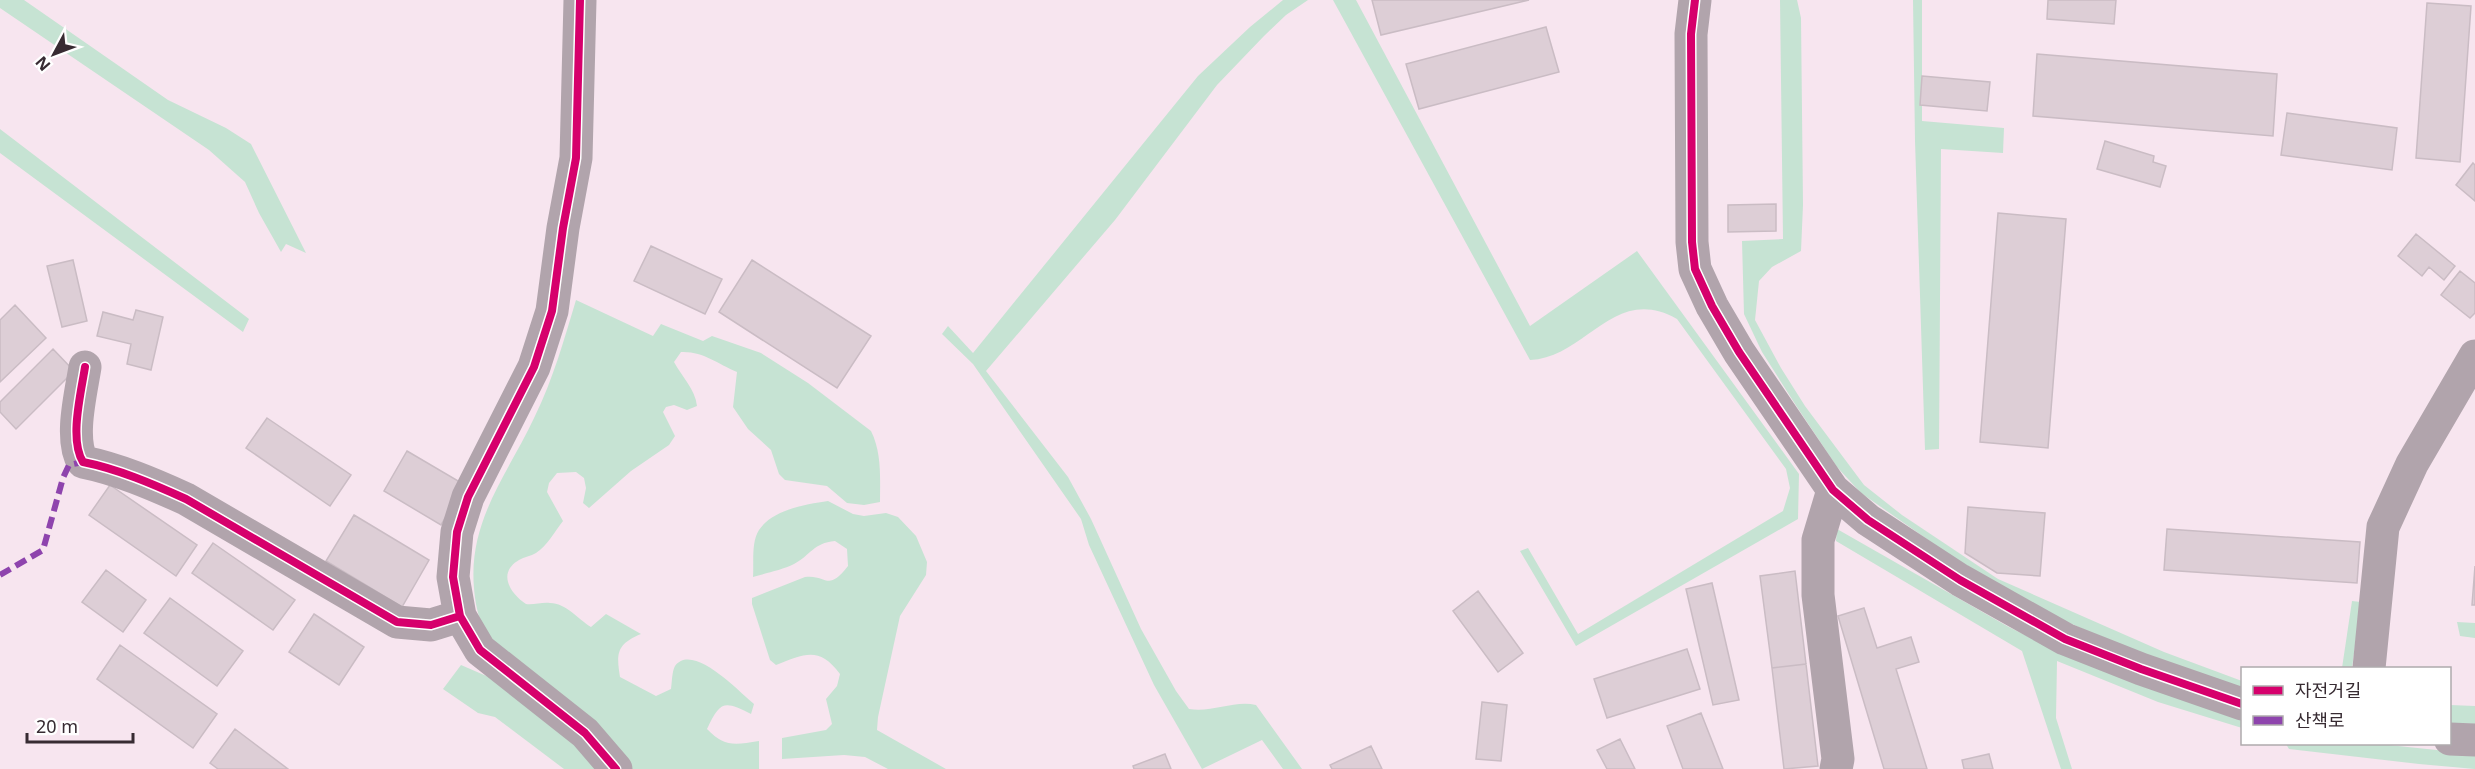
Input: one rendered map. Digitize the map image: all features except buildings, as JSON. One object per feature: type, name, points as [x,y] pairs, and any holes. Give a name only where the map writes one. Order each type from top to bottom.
[{"type":"street","points":[[580,0],[576,158],[563,228],[552,311],[534,367],[468,497],[457,532],[453,577],[460,616],[480,650],[585,733],[616,769]]},
{"type":"street","points":[[1695,0],[1691,34],[1692,242],[1695,269],[1712,306],[1739,352],[1833,490],[1868,520],[1903,544],[2029,621],[2065,639],[2141,669],[2241,704]]},
{"type":"street","points":[[2369,667],[2383,527],[2412,464],[2475,356]]},
{"type":"street","points":[[85,367],[78,418],[78,453],[83,462],[100,465],[186,499],[397,622],[431,625],[460,616]]},
{"type":"street","points":[[1833,490],[1818,540],[1818,584],[1838,759],[1836,769]]},
{"type":"street","points":[[2451,739],[2475,740]]},
{"type":"green space","points":[[0,0],[24,0],[168,100],[226,128],[251,144],[306,253],[286,244],[281,252],[245,182],[209,150],[0,8]]},
{"type":"green space","points":[[1283,0],[1308,0],[1286,15],[1217,85],[1115,220],[986,371],[1068,477],[1091,519],[1141,629],[1176,691],[1189,709],[1198,710],[1239,704],[1256,705],[1302,769],[1283,769],[1262,740],[1202,769],[1154,685],[1089,545],[1081,519],[973,364],[942,334],[948,326],[973,353],[1198,76],[1250,27]]},
{"type":"green space","points":[[1333,0],[1356,0],[1530,326],[1637,251],[1799,474],[1798,519],[1576,646],[1520,551],[1528,548],[1578,634],[1783,511],[1790,488],[1786,469],[1677,319],[1655,310],[1635,310],[1601,325],[1568,348],[1550,356],[1530,360]]},
{"type":"green space","points":[[1780,0],[1797,0],[1801,18],[1803,205],[1801,251],[1772,267],[1759,281],[1755,320],[1805,406],[1864,485],[1902,515],[1998,579],[2164,652],[2241,681],[2241,690],[2155,661],[2007,595],[1861,493],[1837,467],[1797,407],[1762,352],[1744,314],[1742,241],[1783,239]]},
{"type":"green space","points":[[1913,0],[1922,0],[1922,121],[2004,128],[2003,153],[1941,149],[1939,449],[1925,450],[1915,141]]},
{"type":"green space","points":[[0,129],[249,319],[243,332],[0,153]]},
{"type":"green space","points":[[576,300],[653,336],[661,324],[703,341],[712,336],[761,353],[808,383],[871,431],[875,439],[880,466],[880,502],[864,505],[847,503],[827,486],[785,480],[779,474],[771,450],[748,429],[733,407],[737,372],[703,356],[681,352],[674,362],[691,389],[697,406],[687,410],[674,405],[666,407],[663,412],[675,436],[669,445],[631,471],[589,508],[583,503],[586,488],[584,478],[576,472],[557,473],[549,483],[547,492],[563,521],[540,550],[519,560],[512,565],[509,571],[507,577],[511,589],[526,604],[556,604],[572,612],[591,627],[606,614],[641,634],[627,642],[620,650],[618,662],[620,677],[656,696],[671,689],[674,668],[683,660],[693,660],[704,664],[727,680],[754,704],[751,714],[735,706],[724,706],[716,713],[707,729],[724,742],[759,741],[759,769],[630,769],[534,686],[500,649],[481,621],[474,593],[477,541],[492,498],[547,388]]},
{"type":"green space","points":[[828,501],[853,514],[864,516],[886,513],[898,517],[916,536],[927,562],[926,575],[900,616],[877,730],[946,769],[888,769],[865,757],[844,755],[782,759],[782,738],[826,730],[832,724],[826,699],[837,686],[840,674],[825,659],[818,656],[803,656],[776,665],[770,660],[752,598],[805,577],[827,581],[836,579],[848,566],[847,549],[835,541],[828,542],[794,564],[753,577],[755,540],[759,530],[772,517],[800,506]]},
{"type":"green space","points":[[1837,529],[2007,626],[2053,649],[2241,719],[2241,728],[2158,702],[2057,661],[2056,718],[2072,769],[2061,769],[2022,651],[1836,541]]},
{"type":"green space","points":[[2352,601],[2361,602],[2352,667],[2342,667]]},
{"type":"green space","points":[[2457,622],[2475,623],[2475,638],[2460,636]]},
{"type":"green space","points":[[461,665],[491,678],[606,769],[564,769],[495,717],[478,713],[443,689]]},
{"type":"green space","points":[[2451,705],[2475,706],[2475,724],[2451,723]]},
{"type":"green space","points":[[2287,745],[2389,745],[2475,754],[2475,769],[2419,764],[2289,749]]},
{"type":"marked path","points":[[0,575],[43,550],[63,478],[69,465],[83,462]]},
{"type":"cycle path","points":[[580,0],[576,158],[563,228],[552,311],[534,367],[468,497],[457,532],[453,577],[460,616],[480,650],[585,733],[616,769]]},
{"type":"cycle path","points":[[1695,0],[1691,34],[1692,242],[1695,269],[1712,306],[1739,352],[1833,490],[1868,520],[1960,580],[2065,639],[2141,669],[2241,704]]},
{"type":"cycle path","points":[[85,367],[76,429],[79,453],[83,462],[122,473],[186,499],[397,622],[431,625],[460,616]]}]
